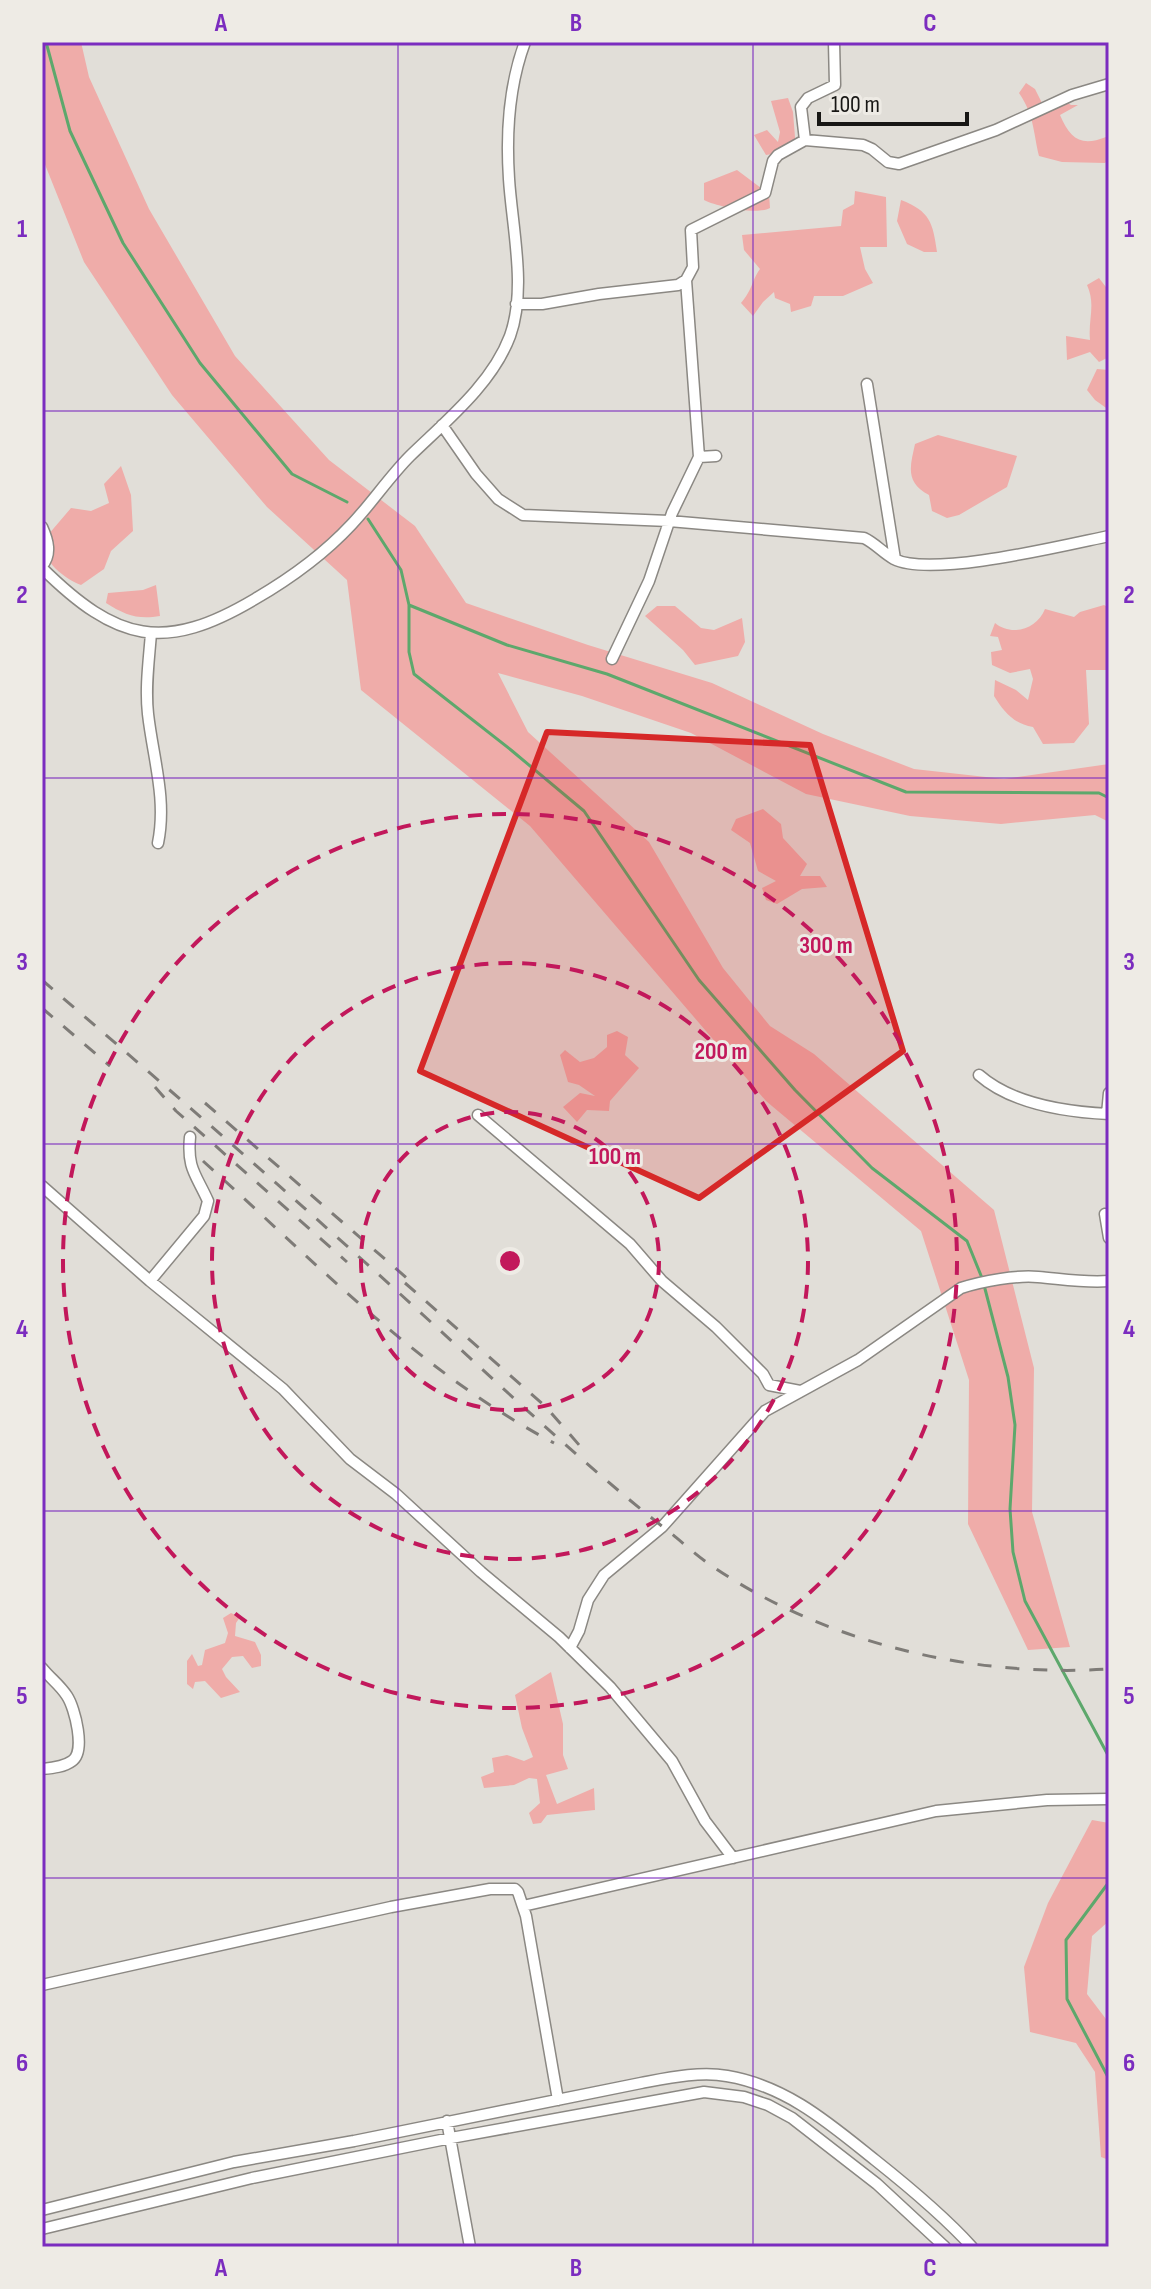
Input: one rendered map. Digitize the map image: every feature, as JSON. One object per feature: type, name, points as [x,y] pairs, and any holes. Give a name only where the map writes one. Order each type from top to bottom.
[{"type":"street","points":[[42,527],[49,542],[42,567],[84,606],[107,622],[137,632],[176,634],[211,623],[300,572],[350,526],[409,457],[478,386],[501,355],[511,334],[516,304],[516,247],[509,179],[509,134],[513,89],[525,42]]},
{"type":"street","points":[[805,140],[801,107],[808,98],[835,85],[834,42]]},
{"type":"street","points":[[516,304],[559,302],[678,285],[686,280],[693,267],[691,230],[765,193],[773,161],[805,140],[863,145],[888,162],[899,164],[996,130],[1072,95],[1109,84]]},
{"type":"street","points":[[612,659],[649,581],[669,521],[699,457],[686,280]]},
{"type":"street","points":[[867,384],[895,559]]},
{"type":"street","points":[[442,425],[476,474],[498,499],[523,515],[669,521],[864,538],[895,559],[922,565],[1007,558],[1109,536]]},
{"type":"street","points":[[699,457],[716,456]]},
{"type":"street","points":[[151,633],[146,690],[160,785],[162,823],[158,843]]},
{"type":"street","points":[[979,1075],[995,1089],[1011,1096],[1083,1113],[1108,1114],[1109,1093]]},
{"type":"street","points":[[478,1115],[630,1244],[662,1281],[716,1327],[763,1374],[769,1385],[765,1411]]},
{"type":"street","points":[[150,1281],[204,1216],[208,1201],[191,1171],[190,1137]]},
{"type":"street","points":[[42,1186],[150,1281],[283,1389],[350,1459],[396,1494],[570,1648],[610,1687],[672,1761],[705,1821],[733,1858]]},
{"type":"street","points":[[1105,1214],[1109,1238]]},
{"type":"street","points":[[570,1648],[579,1631],[588,1600],[604,1575],[662,1527],[765,1411],[858,1360],[961,1288],[979,1282],[1035,1277],[1063,1281],[1109,1281]]},
{"type":"street","points":[[769,1385],[800,1391]]},
{"type":"street","points":[[42,1668],[61,1688],[74,1709],[79,1752],[70,1763],[42,1769]]},
{"type":"street","points":[[523,1906],[936,1811],[1047,1800],[1109,1799]]},
{"type":"street","points":[[42,1985],[391,1907],[490,1889],[515,1889],[523,1906],[558,2100]]},
{"type":"street","points":[[42,2210],[234,2162],[684,2076],[723,2075],[768,2086],[819,2115],[917,2195],[972,2247]]},
{"type":"street","points":[[42,2229],[252,2178],[451,2138],[686,2094],[719,2093],[744,2097],[780,2112],[814,2134],[877,2184],[945,2247]]},
{"type":"street","points":[[447,2121],[470,2247]]},
{"type":"highlighted area","points":[[547,732],[810,745],[903,1051],[699,1198],[420,1071]]},
{"type":"shaded area","points":[[42,42],[81,42],[89,77],[149,209],[235,356],[329,460],[415,526],[466,603],[712,683],[823,734],[914,769],[1004,779],[1109,764],[1109,822],[1095,815],[1001,824],[910,816],[806,794],[691,733],[582,696],[498,673],[528,732],[649,842],[723,968],[770,1026],[814,1054],[994,1210],[1034,1368],[1032,1512],[1070,1647],[1028,1650],[968,1524],[969,1380],[921,1231],[766,1101],[530,826],[361,690],[347,580],[267,507],[172,395],[84,262],[42,157]]},
{"type":"shaded area","points":[[1026,83],[1035,89],[1042,103],[1060,98],[1071,105],[1078,105],[1060,115],[1068,130],[1083,141],[1109,139],[1109,159],[1105,163],[1062,162],[1039,156],[1030,116],[1019,93]]},
{"type":"shaded area","points":[[788,98],[793,112],[796,150],[766,155],[754,135],[767,130],[778,142],[780,132],[771,101]]},
{"type":"shaded area","points":[[737,170],[769,194],[770,208],[756,211],[737,209],[704,200],[704,183]]},
{"type":"shaded area","points":[[855,191],[886,197],[887,247],[860,247],[865,269],[873,283],[843,296],[814,296],[811,306],[791,312],[790,304],[775,298],[774,292],[753,316],[741,303],[760,269],[744,250],[742,235],[841,226],[843,210],[854,204]]},
{"type":"shaded area","points":[[901,200],[911,204],[928,219],[937,252],[924,252],[907,244],[897,221]]},
{"type":"shaded area","points":[[1099,278],[1109,291],[1109,357],[1099,362],[1090,352],[1067,360],[1066,336],[1090,340],[1091,306],[1087,285]]},
{"type":"shaded area","points":[[1097,369],[1109,370],[1109,410],[1087,390]]},
{"type":"shaded area","points":[[938,435],[1017,456],[1007,487],[959,515],[947,518],[932,511],[929,495],[916,485],[911,467],[915,444]]},
{"type":"shaded area","points":[[121,466],[131,495],[133,531],[111,551],[104,569],[81,585],[56,568],[46,556],[42,542],[71,508],[91,511],[109,503],[104,484]]},
{"type":"shaded area","points":[[156,585],[160,616],[132,616],[106,603],[108,593],[143,590]]},
{"type":"shaded area","points":[[1104,605],[1109,608],[1109,670],[1086,670],[1089,724],[1074,743],[1043,744],[1033,727],[1010,716],[994,696],[995,680],[1028,700],[1033,679],[1030,669],[1010,673],[992,665],[991,652],[1002,650],[998,637],[990,636],[995,623],[1009,630],[1023,629],[1036,622],[1045,609],[1074,617],[1080,612]]},
{"type":"shaded area","points":[[657,606],[675,606],[701,628],[714,630],[742,618],[745,642],[738,656],[695,665],[645,616]]},
{"type":"shaded area","points":[[763,809],[781,824],[783,838],[807,864],[800,876],[820,876],[827,887],[802,889],[777,904],[766,900],[762,888],[776,881],[758,871],[750,843],[731,830],[736,819]]},
{"type":"shaded area","points":[[617,1031],[628,1037],[625,1055],[639,1068],[610,1101],[609,1111],[587,1110],[577,1122],[563,1107],[580,1093],[595,1096],[579,1085],[568,1082],[560,1055],[565,1050],[580,1062],[594,1058],[607,1047],[607,1035]]},
{"type":"shaded area","points":[[231,1613],[240,1617],[235,1636],[255,1642],[261,1655],[261,1666],[252,1668],[243,1656],[232,1657],[222,1669],[240,1692],[221,1698],[205,1681],[195,1682],[193,1689],[187,1684],[187,1661],[192,1654],[198,1666],[202,1665],[205,1650],[225,1643],[228,1633],[223,1618]]},
{"type":"shaded area","points":[[551,1672],[563,1724],[563,1755],[568,1769],[546,1775],[557,1804],[594,1788],[595,1810],[547,1815],[541,1823],[533,1824],[529,1813],[540,1803],[537,1779],[484,1788],[481,1777],[494,1772],[492,1758],[507,1755],[524,1761],[533,1757],[522,1728],[515,1695]]},
{"type":"shaded area","points":[[1092,1820],[1109,1823],[1109,1921],[1092,1936],[1087,1994],[1109,2023],[1109,2160],[1101,2157],[1095,2072],[1076,2043],[1030,2032],[1024,1967],[1048,1903]]},
{"type":"waterway","points":[[46,42],[70,131],[123,243],[200,363],[292,474],[347,502]]},
{"type":"waterway","points":[[368,519],[401,570],[409,605],[409,652],[414,674],[584,811],[699,980],[795,1090],[872,1168],[967,1241],[982,1278]]},
{"type":"waterway","points":[[409,605],[507,645],[607,674],[906,792],[1099,793],[1109,798]]},
{"type":"waterway","points":[[984,1285],[1008,1377],[1015,1425],[1010,1509],[1013,1552],[1025,1601],[1109,1757]]},
{"type":"waterway","points":[[1109,1882],[1066,1940],[1067,1999],[1109,2079]]},
{"type":"railway","points":[[42,980],[310,1213],[562,1441],[709,1564],[753,1592],[800,1615],[901,1650],[1005,1668],[1109,1669]]},
{"type":"railway","points":[[42,1008],[110,1066]]},
{"type":"railway","points":[[155,1087],[176,1111],[347,1262]]},
{"type":"railway","points":[[205,1103],[416,1286]]},
{"type":"railway","points":[[203,1161],[328,1276],[414,1349],[505,1415],[554,1443]]},
{"type":"railway","points":[[405,1283],[546,1407],[580,1446]]}]
